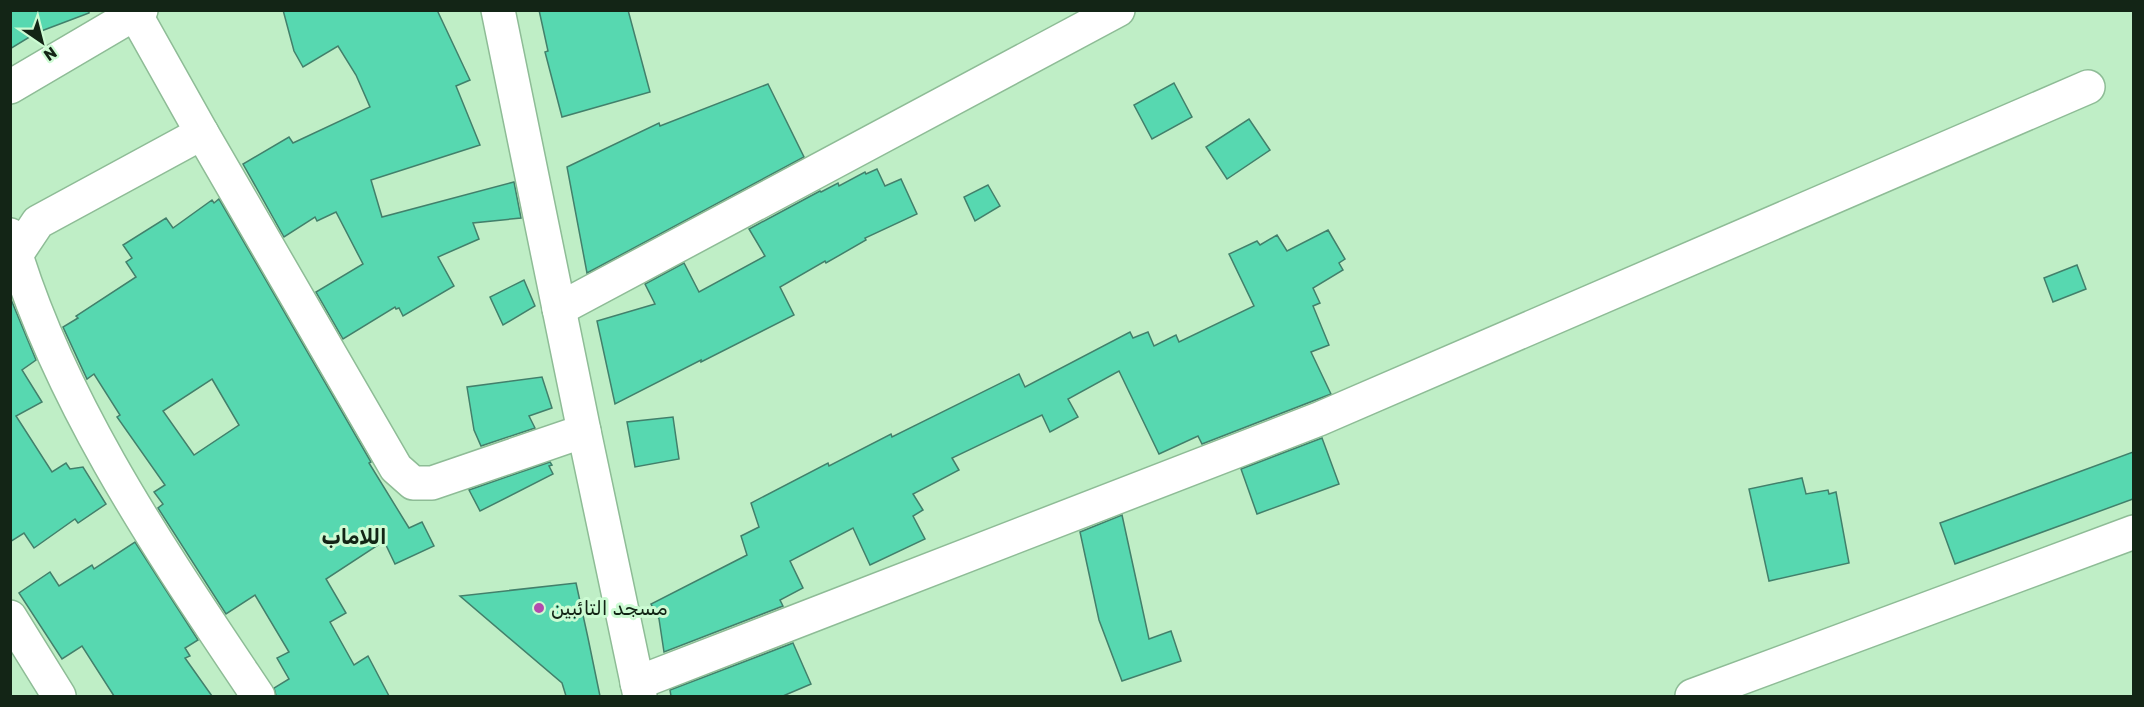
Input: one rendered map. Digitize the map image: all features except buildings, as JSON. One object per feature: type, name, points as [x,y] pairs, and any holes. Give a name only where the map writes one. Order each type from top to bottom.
[{"type":"street","points":[[498,10],[639,690],[1319,419],[2088,87]]},
{"type":"street","points":[[559,309],[1118,10]]},
{"type":"street","points":[[10,87],[136,11],[202,133],[396,468],[413,483],[432,483],[584,431]]},
{"type":"street","points":[[202,133],[38,222],[13,245],[55,359],[109,460],[161,548],[258,696]]},
{"type":"street","points":[[1692,696],[2133,532]]},
{"type":"street","points":[[10,617],[59,696]]},
{"type":"place","name":"مسجد التائبين","points":[[539,608]]},
{"type":"district","name":"اللاماب","points":[[354,536]]}]
